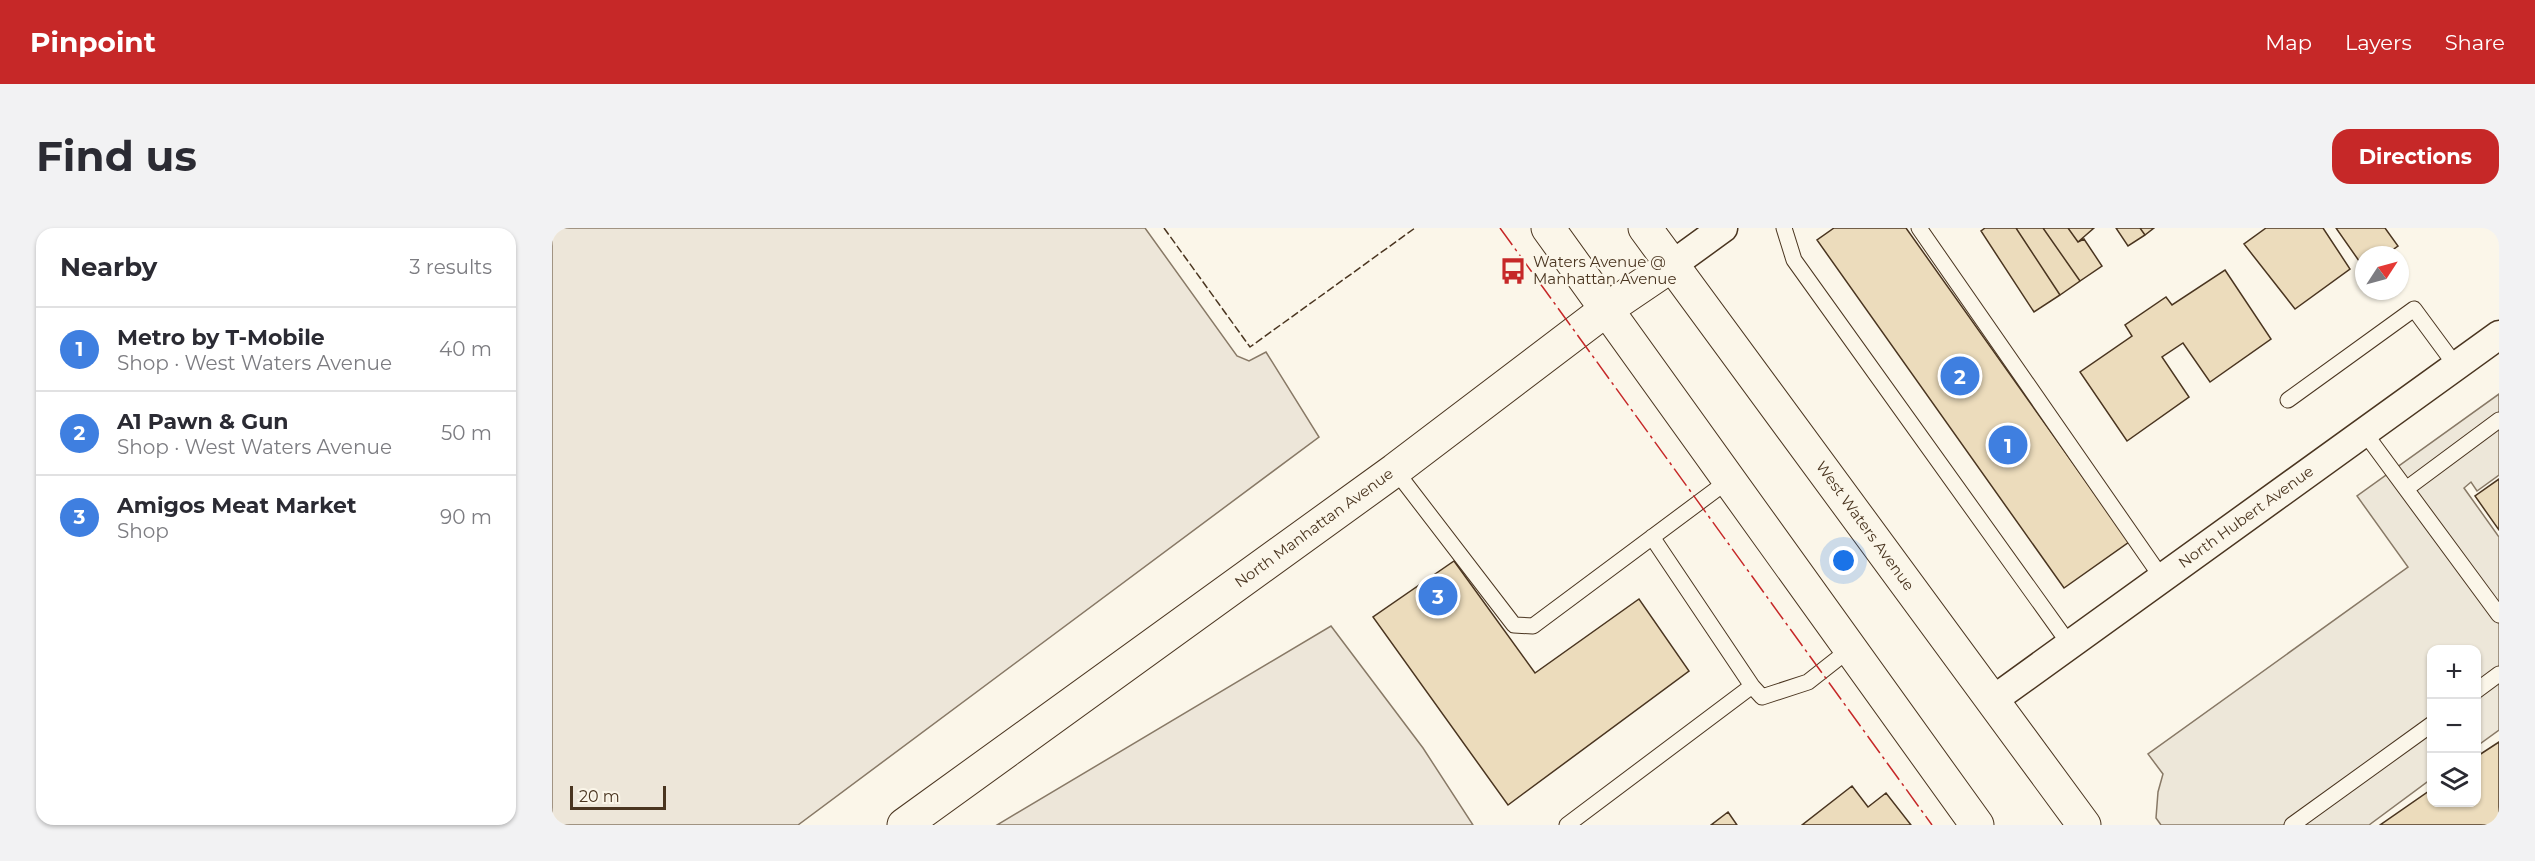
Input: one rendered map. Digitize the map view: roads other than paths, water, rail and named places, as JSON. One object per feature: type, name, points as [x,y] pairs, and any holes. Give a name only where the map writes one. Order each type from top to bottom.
[{"type":"main road","points":[[1548,228],[1977,825]]},
{"type":"main road","name":"West Waters Avenue","points":[[1645,228],[2084,825]]},
{"type":"main road","name":"North Manhattan Avenue","points":[[904,825],[1395,470],[1607,309],[1672,265]]},
{"type":"street","name":"North Manhattan Avenue","points":[[1672,265],[1723,228]]},
{"type":"street","name":"North Hubert Avenue","points":[[1993,700],[2499,334]]},
{"type":"lane","points":[[1784,228],[1794,260],[2070,645]]},
{"type":"lane","points":[[1919,228],[2163,578]]},
{"type":"lane","points":[[2288,400],[2414,309],[2456,366]]},
{"type":"lane","points":[[2406,489],[2499,420]]},
{"type":"lane","points":[[2364,432],[2499,615]]},
{"type":"lane","points":[[1395,470],[1514,625],[1533,626],[1729,480]]},
{"type":"lane","points":[[1652,537],[1752,686],[1762,697],[1808,682],[1850,649]]},
{"type":"lane","points":[[2481,687],[2499,674]]},
{"type":"lane","points":[[1567,825],[1752,686]]},
{"type":"lane","points":[[2292,825],[2427,728]]},
{"type":"place","name":"Waters Avenue @ Manhattan Avenue","points":[[1513,271]]},
{"type":"place","name":"A1 Pawn & Gun","points":[[1960,376]]},
{"type":"place","name":"Metro by T-Mobile","points":[[2008,445]]},
{"type":"place","name":"Amigos Meat Market","points":[[1438,596]]}]
